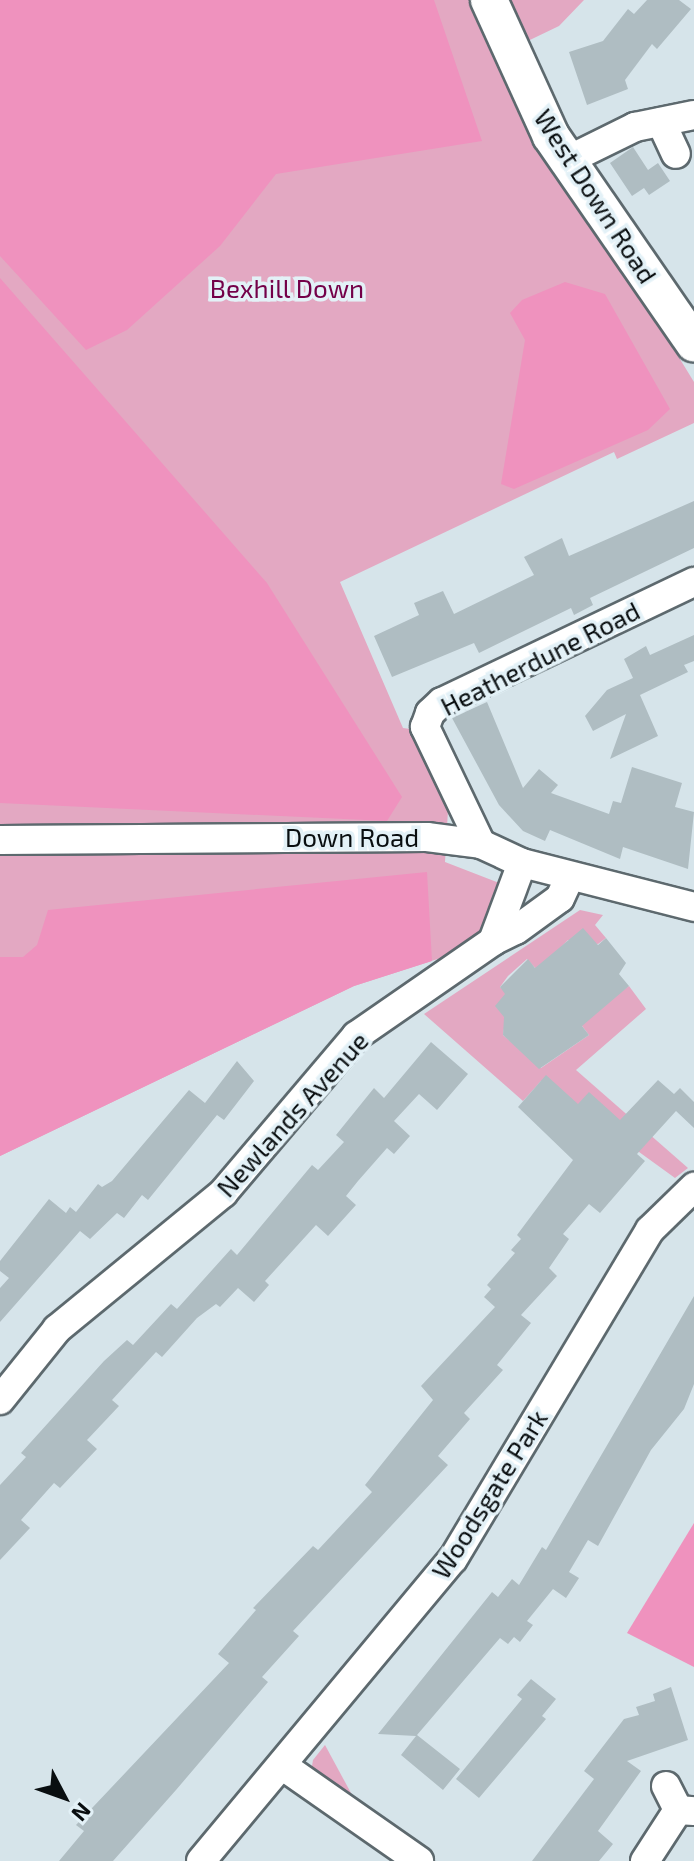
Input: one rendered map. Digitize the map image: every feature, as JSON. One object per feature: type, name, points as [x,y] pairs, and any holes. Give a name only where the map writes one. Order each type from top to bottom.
[{"type":"street","name":"West Down Road","points":[[489,0],[539,111],[568,160],[690,329]]},
{"type":"street","points":[[568,160],[635,127],[694,115]]},
{"type":"street","points":[[661,122],[676,154]]},
{"type":"street","name":"Heatherdune Road","points":[[481,844],[425,727],[430,713],[442,702],[694,582]]},
{"type":"street","name":"Down Road","points":[[0,840],[427,837],[481,844],[522,863],[694,907]]},
{"type":"street","points":[[493,941],[506,917],[522,863]]},
{"type":"street","name":"Newlands Avenue","points":[[0,1400],[57,1329],[223,1193],[356,1036],[560,898],[570,877]]},
{"type":"street","name":"Woodsgate Park","points":[[201,1861],[453,1559],[650,1230],[694,1187]]},
{"type":"street","points":[[283,1766],[419,1861]]},
{"type":"street","points":[[645,1861],[679,1803]]},
{"type":"green space","name":"Bexhill Down","points":[[0,0],[584,0],[559,26],[503,53],[534,121],[694,382],[694,423],[617,459],[614,452],[340,582],[403,728],[410,729],[448,810],[445,862],[507,886],[485,930],[450,955],[354,986],[0,1156]]},
{"type":"green space","points":[[580,910],[603,915],[595,925],[606,938],[598,944],[568,940],[538,971],[527,959],[508,976],[500,987],[509,995],[503,1035],[541,1068],[589,1035],[579,1022],[629,986],[646,1009],[576,1070],[688,1168],[675,1178],[541,1081],[523,1101],[424,1014]]},
{"type":"green space","points":[[325,1745],[358,1806],[311,1772],[313,1760]]},
{"type":"shaded area","points":[[0,0],[434,0],[482,141],[276,174],[220,246],[127,330],[86,350],[0,256]]},
{"type":"shaded area","points":[[0,278],[267,583],[402,797],[387,821],[0,803]]},
{"type":"shaded area","points":[[565,282],[605,294],[670,409],[648,430],[514,489],[501,484],[525,340],[510,313],[522,300]]},
{"type":"shaded area","points":[[427,872],[432,961],[354,986],[0,1156],[0,957],[23,957],[37,945],[48,910]]},
{"type":"shaded area","points":[[694,1523],[694,1667],[627,1633]]},
{"type":"building","points":[[647,0],[679,0],[691,9],[657,49],[652,44],[625,80],[628,89],[587,105],[569,52],[603,41],[628,9],[634,14]]},
{"type":"building","points":[[633,147],[648,170],[658,163],[670,181],[649,195],[644,188],[632,196],[610,163]]},
{"type":"building","points":[[694,501],[694,548],[590,598],[593,605],[574,615],[571,608],[479,653],[474,643],[392,677],[374,636],[419,615],[414,603],[443,591],[454,614],[534,575],[524,557],[562,538],[569,556]]},
{"type":"building","points":[[694,635],[694,661],[684,665],[688,672],[640,695],[658,736],[610,759],[626,714],[593,731],[585,716],[607,690],[633,678],[624,659],[646,646],[650,655]]},
{"type":"building","points":[[487,702],[523,788],[539,769],[558,785],[551,793],[609,814],[613,801],[621,803],[632,767],[682,783],[675,807],[694,812],[688,869],[623,847],[620,859],[550,830],[545,841],[523,831],[499,805],[452,718]]},
{"type":"building","points":[[583,928],[598,945],[606,938],[626,963],[619,974],[629,986],[582,1026],[589,1035],[539,1069],[503,1035],[504,1017],[495,1006],[505,994],[500,987],[528,959],[535,968]]},
{"type":"building","points":[[431,1042],[468,1074],[437,1110],[419,1094],[394,1121],[410,1136],[394,1154],[387,1148],[346,1196],[356,1205],[328,1236],[316,1225],[265,1281],[269,1285],[254,1302],[238,1288],[220,1307],[216,1304],[197,1318],[162,1357],[156,1352],[112,1400],[119,1406],[87,1440],[97,1449],[60,1488],[54,1483],[21,1520],[30,1528],[0,1560],[0,1485],[26,1457],[21,1453],[104,1361],[127,1340],[133,1345],[171,1304],[177,1309],[231,1249],[237,1255],[312,1165],[318,1170],[344,1142],[336,1135],[374,1088],[384,1098]]},
{"type":"building","points":[[237,1061],[254,1081],[224,1120],[217,1115],[148,1200],[142,1195],[124,1218],[117,1213],[90,1239],[80,1231],[0,1322],[0,1288],[9,1278],[0,1271],[0,1261],[49,1199],[66,1213],[70,1207],[76,1212],[98,1184],[102,1187],[112,1181],[189,1090],[205,1103]]},
{"type":"building","points":[[546,1075],[578,1104],[589,1092],[620,1120],[658,1080],[674,1094],[680,1088],[694,1102],[694,1128],[676,1111],[637,1154],[645,1161],[600,1213],[589,1204],[563,1234],[569,1239],[549,1268],[557,1276],[521,1315],[531,1323],[497,1365],[503,1370],[464,1413],[470,1419],[438,1456],[448,1465],[293,1631],[299,1636],[262,1677],[268,1682],[176,1790],[113,1861],[59,1861],[84,1831],[76,1825],[229,1663],[218,1654],[256,1610],[253,1608],[313,1546],[318,1550],[372,1492],[365,1485],[433,1400],[421,1386],[495,1307],[484,1297],[491,1289],[487,1285],[515,1253],[511,1250],[521,1239],[517,1235],[573,1160],[518,1107]]},
{"type":"building","points":[[694,1296],[694,1384],[684,1409],[651,1450],[598,1546],[588,1540],[569,1572],[579,1578],[566,1598],[553,1589],[527,1621],[533,1625],[520,1642],[514,1637],[508,1644],[500,1638],[417,1735],[460,1769],[443,1790],[401,1755],[416,1736],[378,1734],[492,1592],[498,1597],[512,1579],[519,1585],[542,1547],[546,1550]]},
{"type":"building","points":[[531,1679],[556,1699],[542,1716],[546,1719],[479,1798],[456,1779],[522,1699],[517,1695]]},
{"type":"building","points":[[671,1687],[688,1740],[627,1761],[641,1771],[598,1831],[613,1844],[599,1861],[532,1861],[594,1779],[584,1771],[624,1719],[639,1715],[636,1707],[655,1701],[653,1694]]}]
